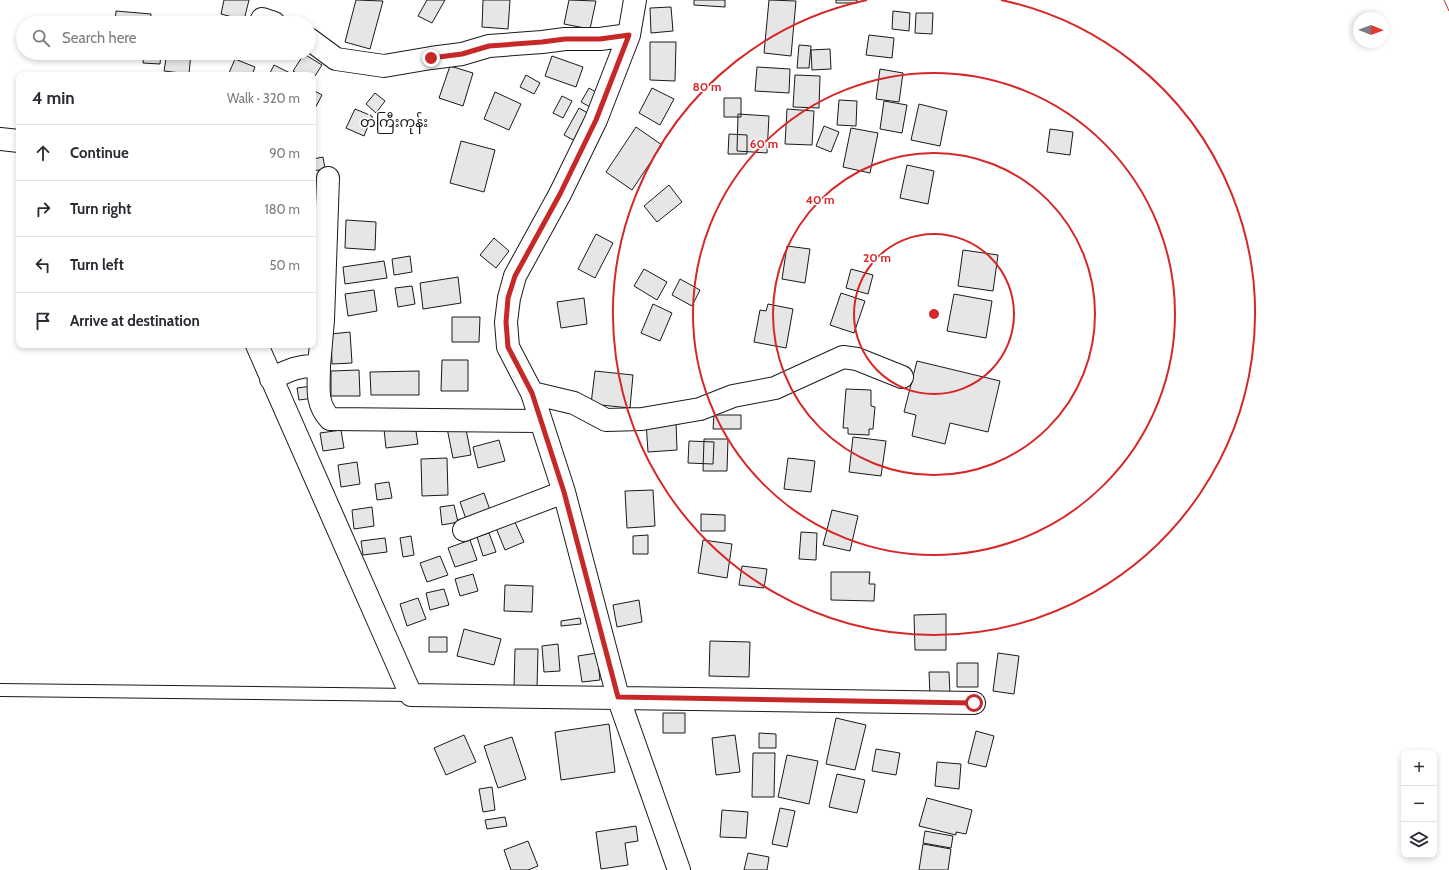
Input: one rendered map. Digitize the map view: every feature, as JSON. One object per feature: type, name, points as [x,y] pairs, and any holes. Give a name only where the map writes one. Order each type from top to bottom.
[{"type":"street","points":[[635,0],[629,35],[596,120],[560,194],[515,276],[508,298],[506,322],[508,347],[532,393],[564,492],[618,697],[679,870]]},
{"type":"street","points":[[316,44],[336,59],[384,66],[462,54],[489,46],[565,39],[600,39],[629,35]]},
{"type":"street","points":[[0,139],[16,141]]},
{"type":"street","points":[[328,178],[323,320],[319,366],[319,400],[325,413],[330,419],[541,421]]},
{"type":"street","points":[[257,348],[410,695],[974,703]]},
{"type":"street","points":[[532,393],[574,403],[606,420],[642,419],[700,409],[733,396],[775,388],[843,357],[857,359],[902,377]]},
{"type":"street","points":[[271,379],[292,369],[306,366],[319,366]]},
{"type":"street","points":[[464,530],[564,492]]},
{"type":"lane","points":[[0,690],[410,695]]},
{"type":"building","points":[[224,0],[249,0],[245,16],[229,16],[221,14]]},
{"type":"building","points":[[356,0],[383,1],[370,49],[345,42]]},
{"type":"building","points":[[427,0],[445,0],[432,23],[418,16]]},
{"type":"building","points":[[483,0],[510,0],[508,29],[482,27]]},
{"type":"building","points":[[569,0],[596,1],[590,29],[564,24]]},
{"type":"building","points":[[694,0],[725,0],[725,7],[694,5]]},
{"type":"building","points":[[769,0],[796,1],[791,56],[764,53]]},
{"type":"building","points":[[836,0],[857,0],[857,3],[836,3]]},
{"type":"building","points":[[671,7],[673,31],[651,33],[650,8]]},
{"type":"building","points":[[116,11],[151,14],[151,16],[116,16]]},
{"type":"building","points":[[893,11],[910,13],[909,31],[892,29]]},
{"type":"building","points":[[916,13],[933,13],[932,34],[915,33]]},
{"type":"building","points":[[869,35],[894,38],[892,58],[866,55]]},
{"type":"building","points":[[650,42],[676,42],[675,81],[650,80]]},
{"type":"building","points":[[799,45],[811,46],[809,68],[797,68]]},
{"type":"building","points":[[830,49],[831,69],[812,70],[811,50]]},
{"type":"building","points":[[552,56],[583,67],[576,87],[545,76]]},
{"type":"building","points":[[143,60],[160,60],[160,64],[143,63]]},
{"type":"building","points":[[166,60],[190,60],[189,72],[164,71]]},
{"type":"building","points":[[235,60],[255,67],[253,72],[229,72]]},
{"type":"building","points":[[300,60],[314,60],[322,65],[316,74],[316,72],[293,71]]},
{"type":"building","points":[[274,65],[288,72],[270,72]]},
{"type":"building","points":[[450,66],[473,73],[463,106],[439,98]]},
{"type":"building","points":[[757,67],[790,69],[789,93],[755,91]]},
{"type":"building","points":[[880,69],[903,73],[899,102],[876,99]]},
{"type":"building","points":[[526,75],[540,83],[534,94],[520,87]]},
{"type":"building","points":[[795,75],[820,76],[819,108],[793,107]]},
{"type":"building","points":[[589,88],[599,94],[592,108],[581,102]]},
{"type":"building","points":[[652,88],[674,99],[660,125],[639,113]]},
{"type":"building","points":[[316,92],[322,95],[316,106]]},
{"type":"building","points":[[495,92],[521,104],[509,130],[484,119]]},
{"type":"building","points":[[375,93],[385,101],[376,113],[366,104]]},
{"type":"building","points":[[562,96],[572,101],[563,118],[553,113]]},
{"type":"building","points":[[724,98],[741,98],[741,117],[724,117]]},
{"type":"building","points":[[839,100],[857,101],[856,126],[837,125]]},
{"type":"building","points":[[884,101],[907,105],[902,133],[880,129]]},
{"type":"building","points":[[919,104],[947,111],[940,146],[911,140]]},
{"type":"building","points":[[579,108],[591,115],[577,142],[564,135]]},
{"type":"building","points":[[355,109],[372,116],[364,136],[346,128]]},
{"type":"building","points":[[787,109],[814,111],[812,145],[785,144]]},
{"type":"building","points":[[738,114],[769,116],[767,153],[737,151]]},
{"type":"building","points":[[824,126],[839,132],[831,152],[816,146]]},
{"type":"building","points":[[636,127],[662,145],[632,190],[606,172]]},
{"type":"building","points":[[851,128],[878,133],[870,173],[843,167]]},
{"type":"building","points":[[1050,129],[1073,132],[1070,155],[1047,152]]},
{"type":"building","points":[[729,134],[747,135],[747,154],[728,154]]},
{"type":"building","points":[[461,141],[495,150],[484,192],[450,183]]},
{"type":"building","points":[[323,157],[325,169],[316,170],[316,158]]},
{"type":"building","points":[[907,165],[934,171],[928,204],[900,198]]},
{"type":"building","points":[[323,185],[326,203],[316,205],[316,186]]},
{"type":"building","points":[[669,185],[682,202],[657,222],[644,206]]},
{"type":"building","points":[[346,220],[376,222],[375,250],[345,248]]},
{"type":"building","points":[[596,234],[613,243],[595,278],[578,269]]},
{"type":"building","points":[[494,238],[509,251],[496,268],[480,255]]},
{"type":"building","points":[[787,246],[810,249],[805,283],[782,279]]},
{"type":"building","points":[[963,250],[998,255],[993,291],[958,286]]},
{"type":"building","points":[[410,256],[412,272],[394,275],[392,259]]},
{"type":"building","points":[[384,261],[387,278],[345,284],[343,267]]},
{"type":"building","points":[[644,269],[667,282],[657,300],[634,286]]},
{"type":"building","points":[[851,269],[873,275],[868,294],[846,288]]},
{"type":"building","points":[[458,277],[461,303],[423,309],[420,283]]},
{"type":"building","points":[[680,279],[700,290],[692,306],[672,295]]},
{"type":"building","points":[[412,286],[415,304],[398,307],[395,288]]},
{"type":"building","points":[[374,290],[377,311],[348,316],[345,294]]},
{"type":"building","points":[[841,293],[865,301],[854,333],[830,325]]},
{"type":"building","points":[[954,294],[992,301],[986,338],[947,331]]},
{"type":"building","points":[[584,298],[587,324],[561,328],[557,302]]},
{"type":"building","points":[[653,304],[672,313],[660,341],[641,333]]},
{"type":"building","points":[[768,304],[793,309],[786,348],[754,342],[760,310],[766,311]]},
{"type":"building","points":[[452,317],[480,317],[479,342],[452,342]]},
{"type":"building","points":[[350,332],[352,363],[332,364],[331,334]]},
{"type":"building","points":[[442,360],[468,360],[468,391],[441,391]]},
{"type":"building","points":[[917,361],[1000,381],[988,432],[950,423],[945,444],[912,436],[916,415],[904,412]]},
{"type":"building","points":[[359,370],[360,396],[331,396],[331,371]]},
{"type":"building","points":[[419,371],[419,395],[371,395],[370,372]]},
{"type":"building","points":[[595,371],[633,375],[630,408],[591,404]]},
{"type":"building","points":[[312,386],[314,398],[299,400],[297,388]]},
{"type":"building","points":[[846,389],[871,390],[871,406],[875,407],[873,429],[869,429],[869,435],[848,434],[848,428],[843,428]]},
{"type":"building","points":[[714,415],[741,415],[741,429],[713,429]]},
{"type":"building","points":[[676,421],[677,450],[648,452],[646,422]]},
{"type":"building","points":[[465,424],[471,455],[453,458],[447,428]]},
{"type":"building","points":[[415,425],[418,444],[386,448],[384,429]]},
{"type":"building","points":[[341,430],[344,448],[323,451],[320,433]]},
{"type":"building","points":[[853,437],[886,441],[881,476],[849,472]]},
{"type":"building","points":[[704,439],[728,439],[727,471],[703,471]]},
{"type":"building","points":[[499,440],[505,461],[478,468],[473,447]]},
{"type":"building","points":[[689,441],[714,442],[713,464],[688,463]]},
{"type":"building","points":[[447,458],[448,495],[422,496],[421,459]]},
{"type":"building","points":[[788,458],[815,461],[811,492],[784,489]]},
{"type":"building","points":[[357,462],[360,484],[341,487],[338,465]]},
{"type":"building","points":[[389,482],[392,498],[377,500],[375,484]]},
{"type":"building","points":[[653,490],[655,526],[627,528],[625,491]]},
{"type":"building","points":[[484,493],[490,510],[466,519],[460,502]]},
{"type":"building","points":[[454,505],[458,522],[442,525],[440,507]]},
{"type":"building","points":[[372,507],[374,526],[354,529],[352,510]]},
{"type":"building","points":[[832,510],[858,516],[850,551],[823,545]]},
{"type":"building","points":[[701,514],[725,515],[725,531],[701,531]]},
{"type":"building","points":[[514,520],[524,542],[505,550],[496,528]]},
{"type":"building","points":[[801,532],[817,533],[816,560],[799,559]]},
{"type":"building","points":[[489,533],[496,552],[483,556],[477,537]]},
{"type":"building","points":[[648,535],[648,554],[633,554],[633,536]]},
{"type":"building","points":[[411,536],[414,555],[403,557],[400,538]]},
{"type":"building","points":[[385,538],[387,552],[363,555],[361,541]]},
{"type":"building","points":[[470,540],[477,560],[455,567],[448,548]]},
{"type":"building","points":[[703,540],[732,544],[727,578],[698,573]]},
{"type":"building","points":[[440,556],[448,575],[427,582],[420,563]]},
{"type":"building","points":[[742,566],[767,569],[764,588],[739,585]]},
{"type":"building","points":[[831,572],[870,572],[869,584],[875,584],[874,601],[831,600]]},
{"type":"building","points":[[473,574],[478,591],[460,596],[455,579]]},
{"type":"building","points":[[505,585],[533,586],[532,612],[504,611]]},
{"type":"building","points":[[444,589],[449,605],[430,610],[426,593]]},
{"type":"building","points":[[418,598],[426,619],[407,626],[400,604]]},
{"type":"building","points":[[639,600],[642,622],[617,627],[613,605]]},
{"type":"building","points":[[946,614],[946,650],[915,650],[914,615]]},
{"type":"building","points":[[580,618],[581,624],[561,626],[561,621]]},
{"type":"building","points":[[464,629],[501,639],[494,665],[457,656]]},
{"type":"building","points":[[429,637],[447,637],[447,652],[429,652]]},
{"type":"building","points":[[710,641],[750,642],[749,677],[709,676]]},
{"type":"building","points":[[558,644],[560,671],[544,672],[542,646]]},
{"type":"building","points":[[515,649],[538,649],[537,688],[514,688]]},
{"type":"building","points":[[597,653],[600,680],[582,682],[578,656]]},
{"type":"building","points":[[998,653],[1019,656],[1014,694],[993,691]]},
{"type":"building","points":[[957,663],[978,663],[978,687],[957,687]]},
{"type":"building","points":[[929,672],[949,672],[950,694],[930,695]]},
{"type":"building","points":[[663,713],[685,713],[685,733],[663,733]]},
{"type":"building","points":[[836,718],[866,725],[855,770],[826,764]]},
{"type":"building","points":[[609,724],[615,772],[561,780],[555,732]]},
{"type":"building","points":[[976,731],[994,736],[986,767],[968,763]]},
{"type":"building","points":[[759,733],[776,734],[776,748],[759,748]]},
{"type":"building","points":[[464,735],[476,762],[446,775],[434,748]]},
{"type":"building","points":[[735,735],[740,772],[716,775],[712,738]]},
{"type":"building","points":[[512,737],[526,779],[498,788],[484,746]]},
{"type":"building","points":[[876,749],[900,753],[896,775],[872,771]]},
{"type":"building","points":[[753,753],[775,753],[774,797],[752,797]]},
{"type":"building","points":[[787,755],[818,761],[809,804],[778,797]]},
{"type":"building","points":[[937,762],[961,764],[959,789],[935,786]]},
{"type":"building","points":[[837,774],[865,780],[857,813],[829,807]]},
{"type":"building","points":[[492,787],[495,810],[483,812],[479,789]]},
{"type":"building","points":[[927,798],[972,810],[966,834],[956,832],[956,835],[919,826]]},
{"type":"building","points":[[780,808],[795,811],[787,847],[772,844]]},
{"type":"building","points":[[722,810],[748,812],[746,838],[720,837]]},
{"type":"building","points":[[505,817],[507,826],[487,829],[485,820]]},
{"type":"building","points":[[636,826],[638,841],[625,843],[628,865],[601,869],[596,832]]},
{"type":"building","points":[[925,831],[953,836],[951,848],[923,843]]},
{"type":"building","points":[[528,841],[538,866],[528,870],[511,870],[504,850]]},
{"type":"building","points":[[923,844],[951,849],[948,870],[919,870]]},
{"type":"building","points":[[748,853],[769,857],[767,870],[744,870]]},
{"type":"power","points":[[1444,0],[1449,11]]},
{"type":"district","name":"တဲကြီးကုန်း","points":[[394,122]]},
{"type":"route","points":[[431,58],[462,54],[489,46],[565,39],[600,39],[629,35],[596,120],[560,194],[515,276],[508,298],[506,322],[508,347],[532,393],[564,492],[618,697],[974,703]]}]
